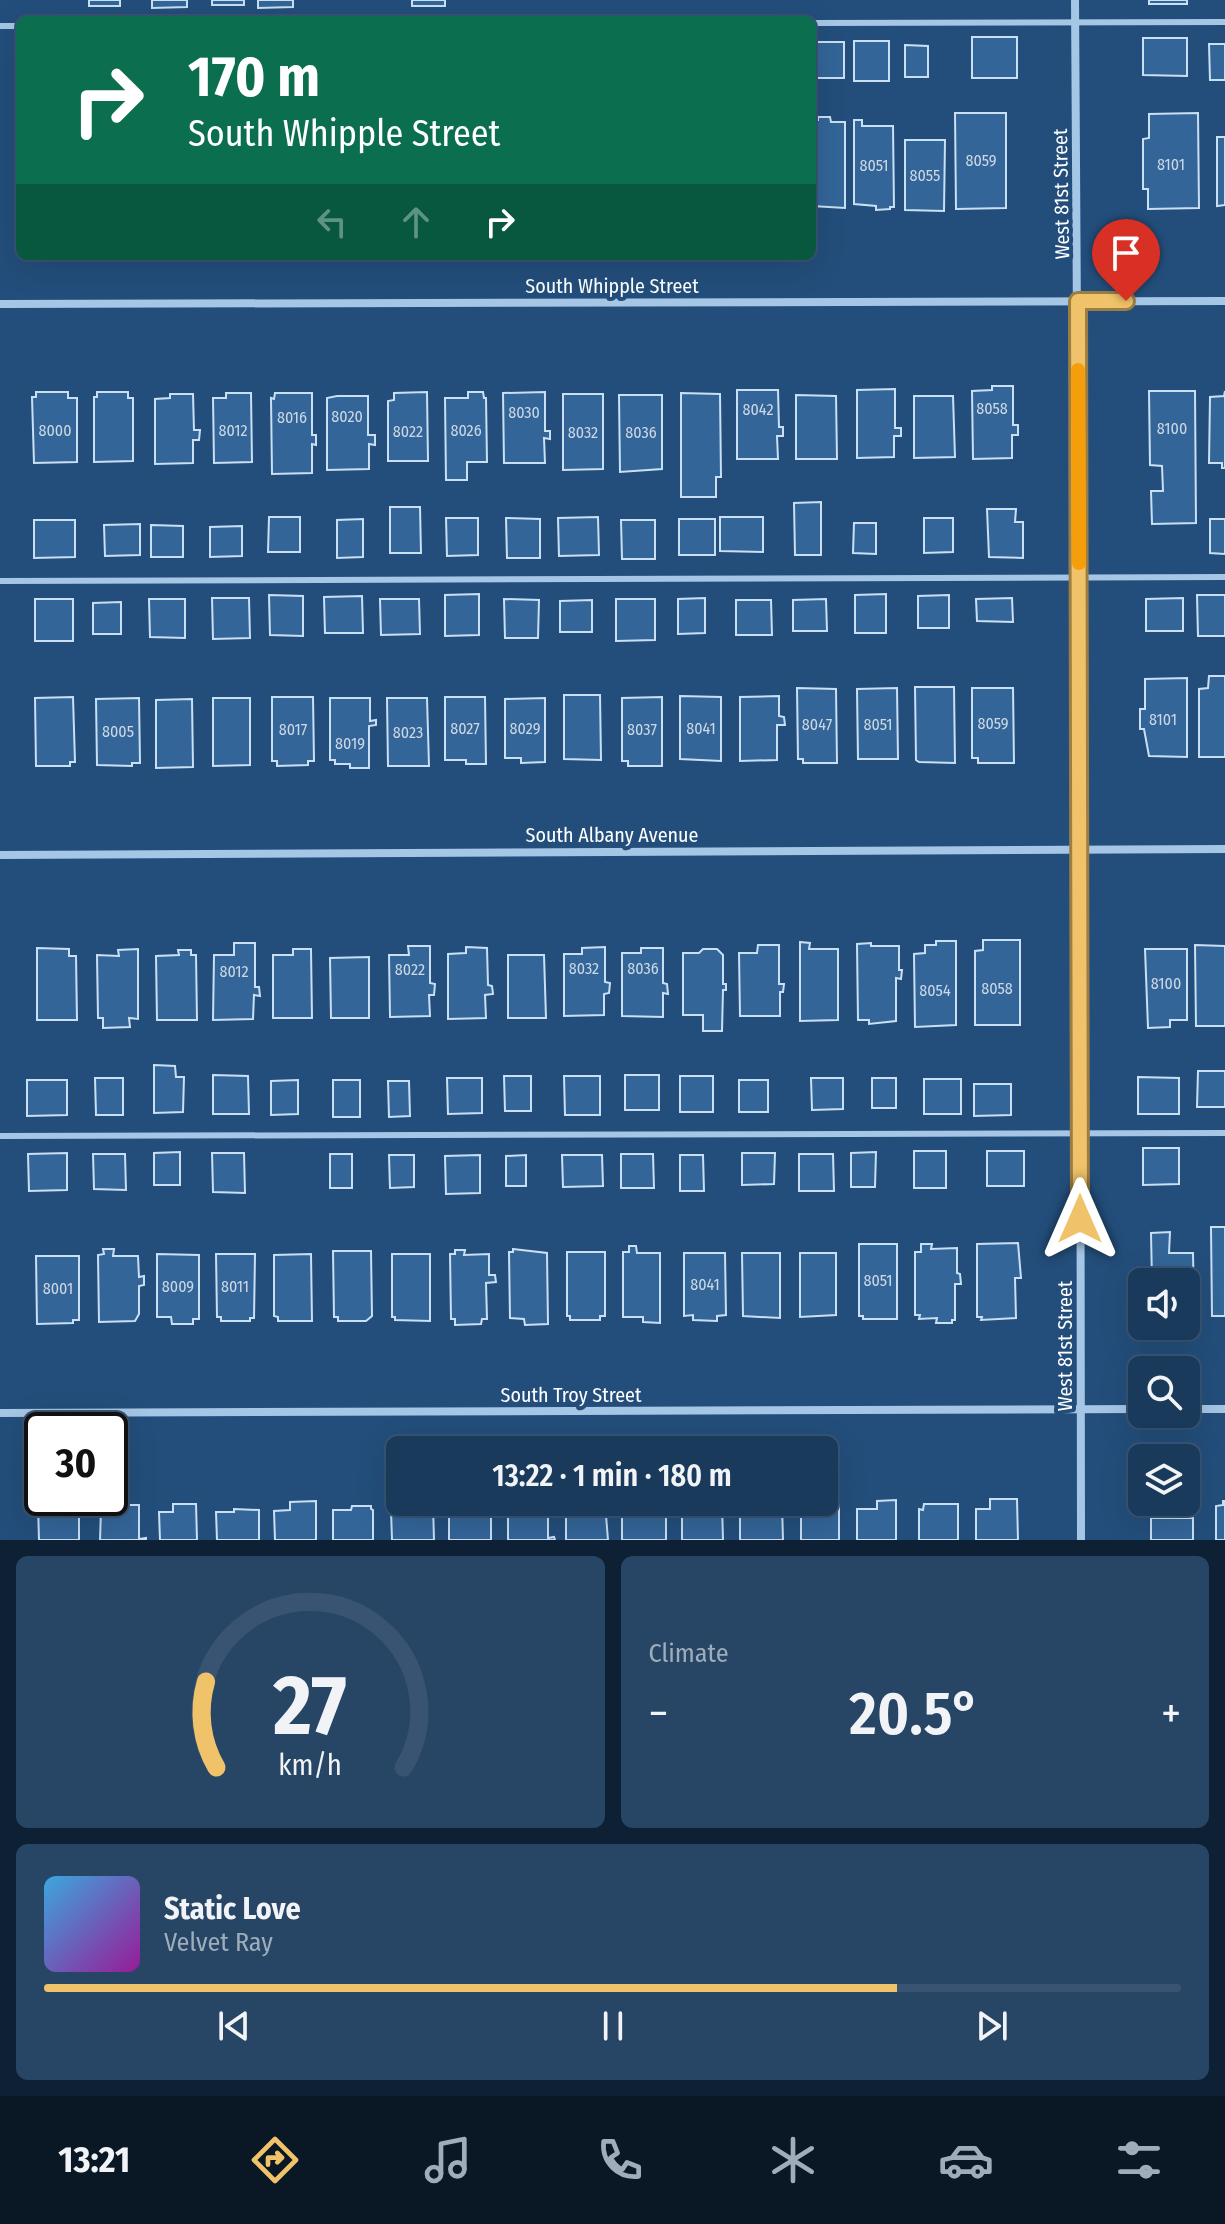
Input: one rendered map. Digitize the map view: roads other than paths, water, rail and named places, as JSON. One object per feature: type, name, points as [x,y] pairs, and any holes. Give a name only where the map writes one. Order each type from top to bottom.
[{"type":"street","name":"West 81st Street","points":[[1075,0],[1081,1540]]},
{"type":"street","name":"South Whipple Street","points":[[0,304],[1225,301]]},
{"type":"street","name":"South Albany Avenue","points":[[0,855],[1225,849]]},
{"type":"street","name":"South Troy Street","points":[[0,1413],[1128,1409]]},
{"type":"street","points":[[1200,1409],[1225,1409]]},
{"type":"lane","points":[[816,23],[1225,22]]},
{"type":"lane","points":[[0,581],[1225,577]]},
{"type":"lane","points":[[0,1136],[1225,1133]]}]
